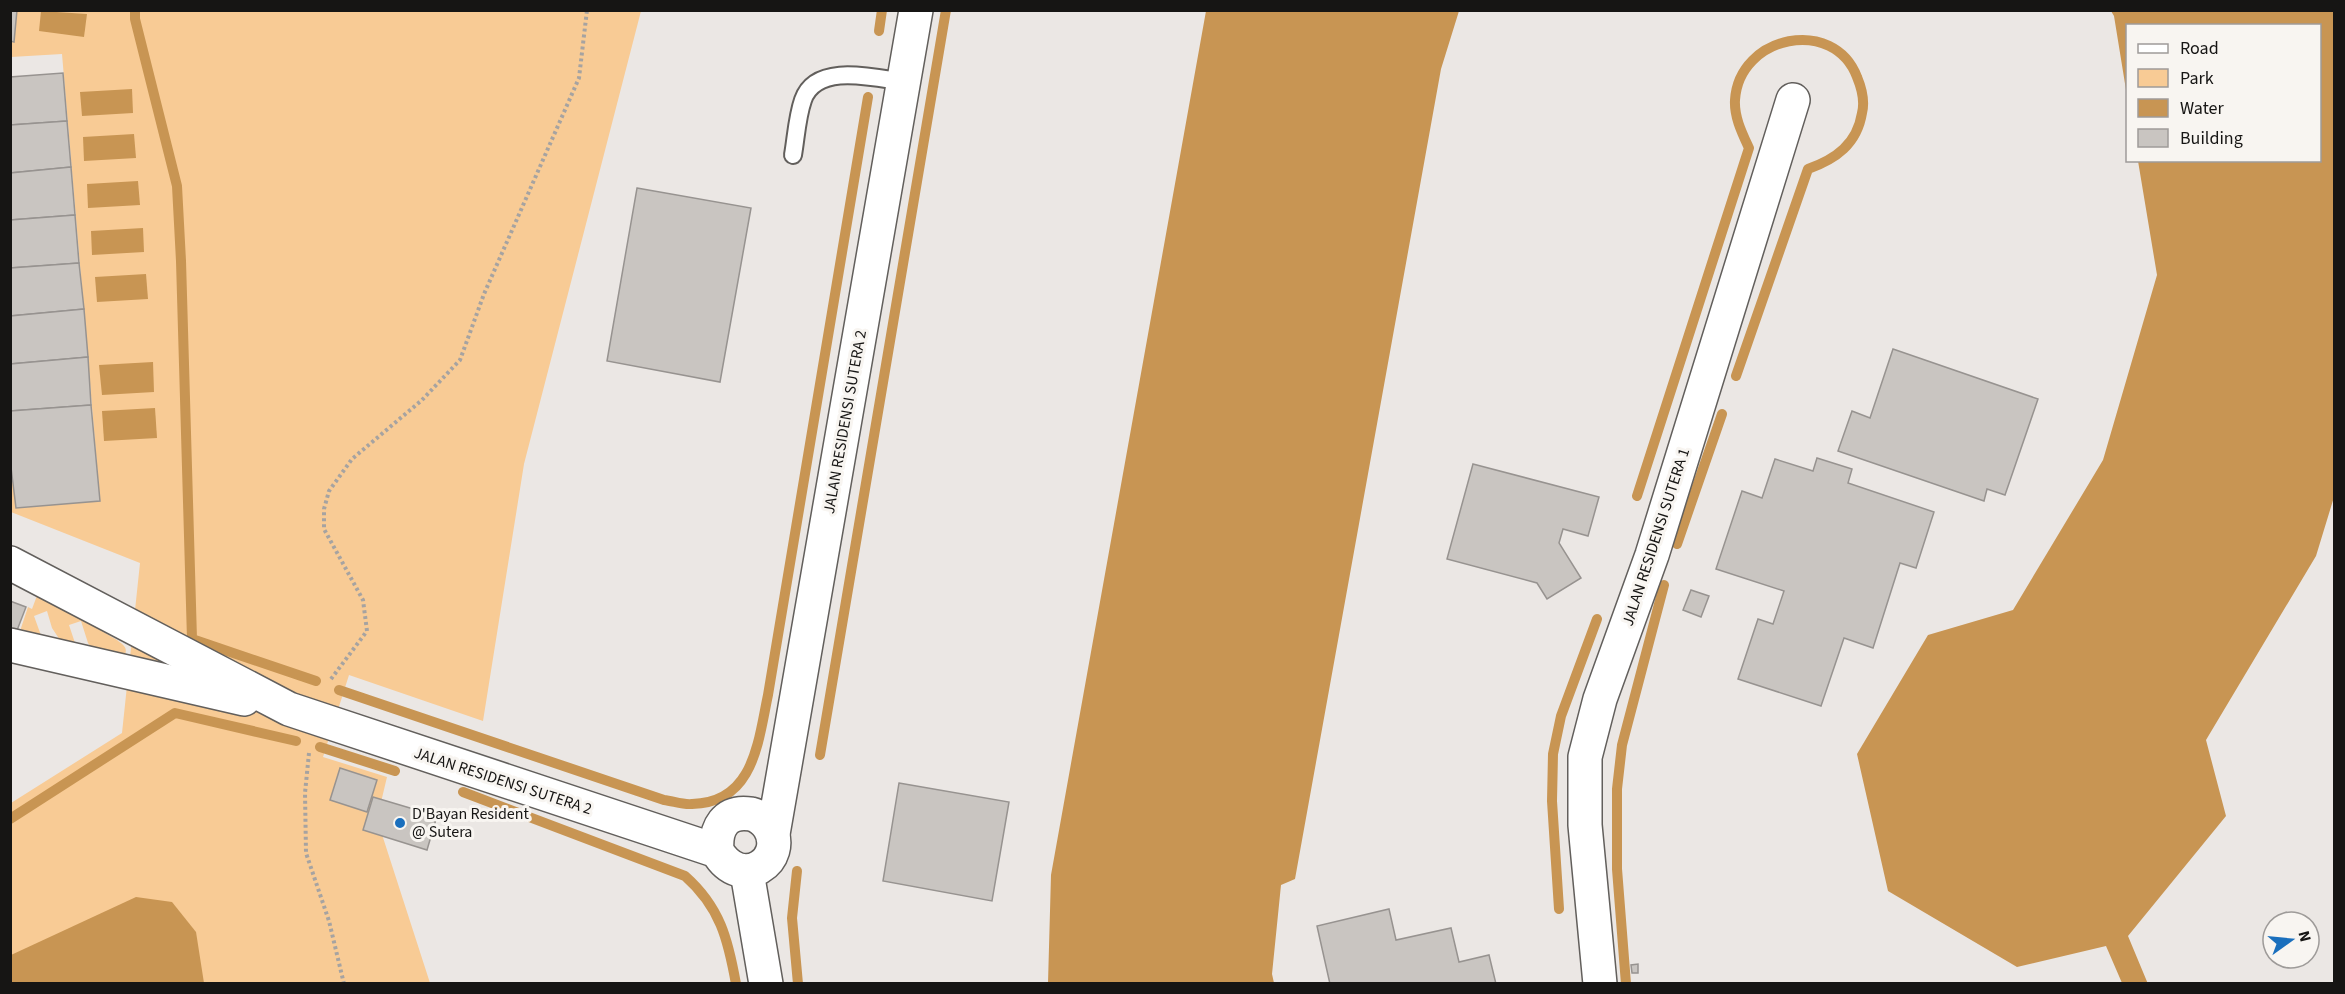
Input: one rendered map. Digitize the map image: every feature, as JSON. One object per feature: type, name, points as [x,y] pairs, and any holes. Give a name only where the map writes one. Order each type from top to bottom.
[{"type":"street","name":"JALAN RESIDENSI SUTERA 2","points":[[10,645],[289,709],[717,851],[723,862],[734,870],[747,872],[760,868],[769,859],[774,847],[773,834],[916,10]]},
{"type":"street","name":"JALAN RESIDENSI SUTERA 1","points":[[1600,984],[1585,825],[1585,757],[1600,699],[1652,555],[1794,100]]},
{"type":"street","name":"JALAN RESIDENSI SUTERA 2","points":[[10,563],[289,709]]},
{"type":"street","points":[[717,851],[716,838],[721,826],[730,817],[742,813],[756,815],[766,822],[773,834]]},
{"type":"street","points":[[747,872],[766,984]]},
{"type":"lane","points":[[793,156],[804,99],[814,83],[842,74],[904,82]]},
{"type":"path","points":[[331,679],[367,630],[363,600],[324,529],[324,509],[329,491],[352,459],[422,399],[460,360],[484,294],[579,78],[586,10]]},
{"type":"path","points":[[310,750],[305,793],[306,853],[329,921],[344,984]]},
{"type":"green space","points":[[17,11],[641,11],[524,464],[483,721],[349,675],[323,757],[387,777],[377,819],[430,983],[11,983],[11,803],[122,733],[140,563],[11,512],[11,459],[17,508],[100,501],[62,54],[11,57],[11,41],[14,41]]},
{"type":"green space","points":[[38,593],[117,640],[125,648],[125,655],[93,650],[88,643],[81,621],[69,625],[77,649],[64,646],[52,628],[47,611],[34,616],[43,641],[19,634],[28,607],[32,609]]},
{"type":"water","points":[[41,11],[87,14],[84,37],[39,31]]},
{"type":"water","points":[[1206,11],[1459,11],[1441,69],[1295,879],[1281,885],[1272,974],[1274,983],[1048,983],[1051,875]]},
{"type":"water","points":[[2111,11],[2334,11],[2334,497],[2316,556],[2206,740],[2226,816],[2128,936],[2148,984],[2122,983],[2106,946],[2017,967],[1888,891],[1857,754],[1928,635],[2013,610],[2103,460],[2157,275],[2138,162],[2321,162],[2321,24],[2126,24],[2126,90],[2114,16]]},
{"type":"water","points":[[132,89],[133,113],[82,116],[80,92]]},
{"type":"water","points":[[134,134],[136,158],[84,161],[83,137]]},
{"type":"water","points":[[138,181],[140,205],[88,208],[87,184]]},
{"type":"water","points":[[143,228],[144,252],[92,255],[91,231]]},
{"type":"water","points":[[146,274],[148,299],[97,302],[95,277]]},
{"type":"water","points":[[153,362],[154,392],[102,395],[99,365]]},
{"type":"water","points":[[155,408],[157,438],[104,441],[102,411]]},
{"type":"water","points":[[136,897],[172,902],[196,932],[204,983],[11,983],[11,955]]},
{"type":"building","points":[[10,10],[17,10],[14,42],[10,41]]},
{"type":"building","points":[[63,73],[67,121],[10,125],[10,77]]},
{"type":"building","points":[[67,121],[71,167],[10,173],[10,125]]},
{"type":"building","points":[[71,167],[75,215],[10,220],[10,173]]},
{"type":"building","points":[[637,188],[751,208],[720,382],[607,361]]},
{"type":"building","points":[[75,215],[79,263],[10,268],[10,220]]},
{"type":"building","points":[[79,263],[84,309],[10,316],[10,268]]},
{"type":"building","points":[[84,309],[88,357],[10,364],[10,316]]},
{"type":"building","points":[[1893,349],[2038,399],[2005,495],[1987,489],[1984,501],[1838,451],[1852,411],[1870,418]]},
{"type":"building","points":[[88,357],[91,405],[10,411],[10,364]]},
{"type":"building","points":[[91,405],[100,501],[16,508],[10,459],[10,411]]},
{"type":"building","points":[[1817,458],[1852,469],[1848,483],[1934,512],[1916,568],[1900,563],[1873,648],[1844,638],[1821,706],[1738,679],[1758,619],[1773,624],[1784,591],[1716,569],[1742,491],[1762,498],[1775,459],[1813,471]]},
{"type":"building","points":[[1473,464],[1599,497],[1588,536],[1563,529],[1559,543],[1581,578],[1547,599],[1537,583],[1447,559]]},
{"type":"building","points":[[1691,590],[1709,596],[1701,617],[1683,610]]},
{"type":"building","points":[[10,601],[26,607],[16,633],[10,630]]},
{"type":"building","points":[[340,768],[377,780],[367,812],[330,800]]},
{"type":"building","points":[[899,783],[1009,802],[992,901],[883,881]]},
{"type":"building","name":"D'Bayan Resident @ Sutera","points":[[373,797],[437,816],[427,850],[363,830]]},
{"type":"building","points":[[1389,909],[1396,940],[1451,928],[1459,962],[1489,955],[1496,984],[1330,984],[1317,926]]},
{"type":"building","points":[[1638,964],[1638,973],[1632,973],[1631,965]]},
{"type":"waterway","points":[[135,10],[135,19],[177,186],[192,639],[316,681]]},
{"type":"waterway","points":[[879,31],[882,10]]},
{"type":"waterway","points":[[820,755],[946,10]]},
{"type":"waterway","points":[[1637,496],[1749,148],[1736,113],[1735,100],[1740,78],[1753,60],[1769,48],[1789,41],[1809,40],[1829,46],[1845,58],[1860,86],[1863,100],[1862,113],[1855,133],[1844,149],[1828,160],[1808,169],[1736,376]]},
{"type":"waterway","points":[[339,690],[664,800],[689,804],[713,801],[729,793],[741,781],[750,767],[756,750],[768,695],[868,97]]},
{"type":"waterway","points":[[1677,544],[1722,414]]},
{"type":"waterway","points":[[1626,984],[1617,869],[1617,789],[1622,745],[1664,585]]},
{"type":"waterway","points":[[1559,909],[1552,801],[1553,754],[1561,716],[1597,619]]},
{"type":"waterway","points":[[10,819],[175,713],[296,741]]},
{"type":"waterway","points":[[320,747],[395,771]]},
{"type":"waterway","points":[[463,792],[685,876],[707,900],[721,925],[730,952],[736,984]]},
{"type":"waterway","points":[[797,871],[792,918],[798,984]]},
{"type":"place","name":"D'Bayan Resident @ Sutera","points":[[400,823]]}]
